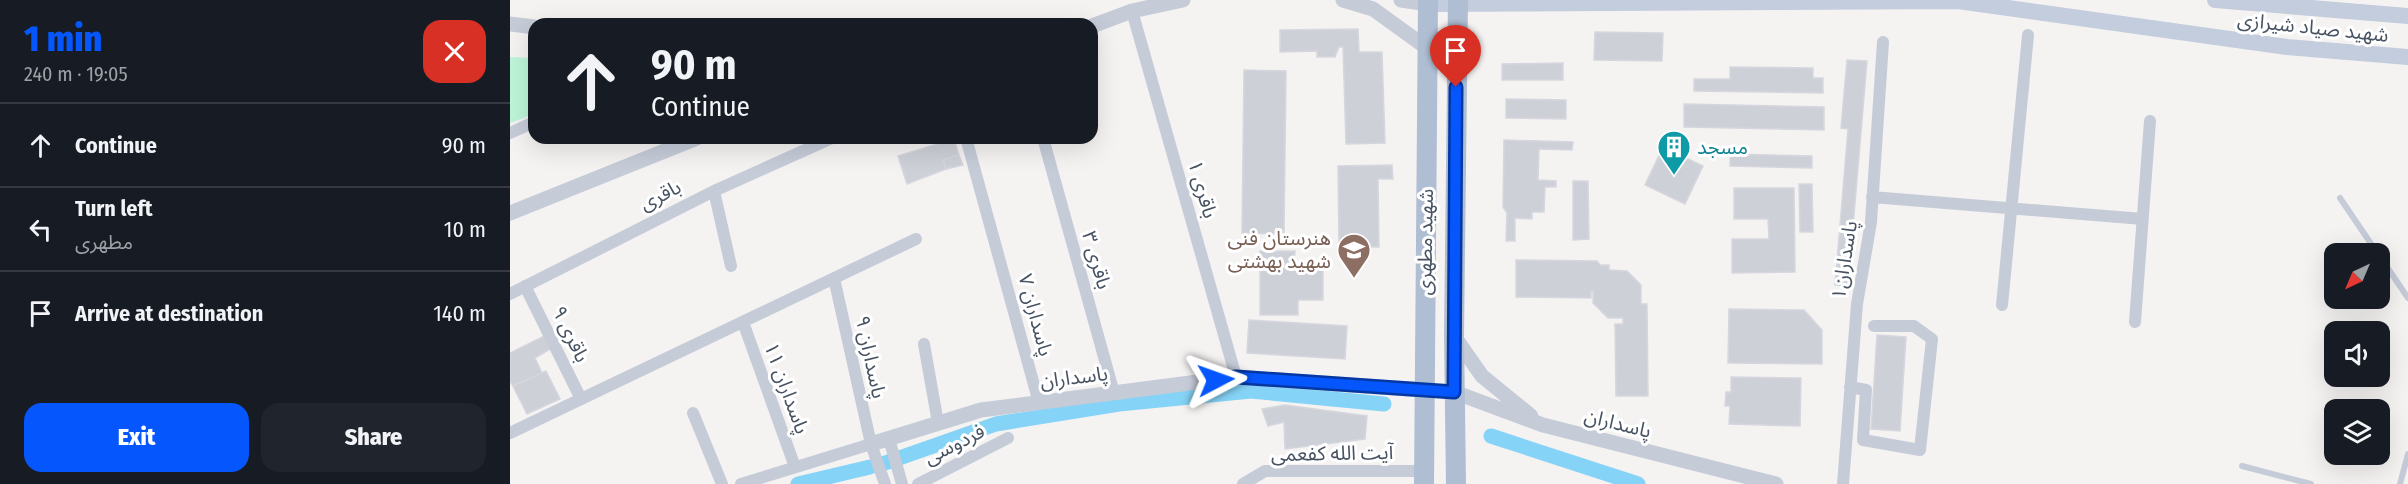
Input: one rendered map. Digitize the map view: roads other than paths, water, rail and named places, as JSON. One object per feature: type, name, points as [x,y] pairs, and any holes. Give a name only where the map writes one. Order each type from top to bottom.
[{"type":"main road","name":"شهید صیاد شیرازی","points":[[2215,0],[2408,16]]},
{"type":"main road","name":"شهید صیاد شیرازی","points":[[1428,2],[1958,1],[2287,47],[2408,57]]},
{"type":"main road","name":"شهید مطهری","points":[[1424,478],[1428,2]]},
{"type":"main road","points":[[1456,484],[1454,336],[1459,3]]},
{"type":"main road","points":[[1423,390],[1454,392]]},
{"type":"street","points":[[1098,25],[1132,11],[1183,0]]},
{"type":"street","points":[[1343,0],[1373,9],[1427,48]]},
{"type":"street","points":[[1401,0],[1428,2]]},
{"type":"street","name":"باقری ۱","points":[[1132,11],[1236,377]]},
{"type":"street","points":[[510,24],[528,26]]},
{"type":"street","points":[[2002,305],[2009,208],[2028,35]]},
{"type":"street","name":"پاسداران۱","points":[[1843,484],[1857,304],[1872,197],[1883,42]]},
{"type":"street","points":[[2135,322],[2150,121]]},
{"type":"street","points":[[510,133],[528,125]]},
{"type":"street","points":[[510,213],[683,144]]},
{"type":"street","name":"باقری","points":[[510,294],[714,191],[819,144]]},
{"type":"street","name":"پاسداران ۷","points":[[968,144],[1039,403]]},
{"type":"street","name":"باقری ۳","points":[[1045,144],[1114,393]]},
{"type":"street","points":[[714,191],[731,266]]},
{"type":"street","points":[[1872,197],[2143,219]]},
{"type":"street","points":[[510,433],[916,239]]},
{"type":"street","name":"پاسداران ۹","points":[[834,278],[871,444],[885,484]]},
{"type":"street","name":"باقری ۹","points":[[525,286],[581,399]]},
{"type":"street","name":"پاسداران ۱۱","points":[[743,322],[795,467]]},
{"type":"street","points":[[1850,387],[1866,390],[1863,440],[1920,450],[1932,339],[1914,326],[1874,326]]},
{"type":"street","points":[[1454,336],[1482,376],[1543,425]]},
{"type":"street","points":[[924,344],[938,423]]},
{"type":"street","name":"پاسداران","points":[[741,484],[981,410],[1236,377],[1423,390]]},
{"type":"street","name":"پاسداران","points":[[1454,392],[1543,425],[1776,484]]},
{"type":"street","points":[[693,413],[722,484]]},
{"type":"street","name":"فردوسی","points":[[918,484],[1008,438]]},
{"type":"street","points":[[889,439],[902,484]]},
{"type":"street","name":"آیت الله کفعمی","points":[[1243,484],[1265,471],[1424,478]]},
{"type":"lane","points":[[2340,198],[2371,243]]},
{"type":"lane","points":[[2390,272],[2408,298]]},
{"type":"lane","points":[[2400,484],[2408,454]]},
{"type":"lane","points":[[2242,466],[2311,484]]},
{"type":"waterway","points":[[885,463],[996,424],[1119,404],[1251,391],[1384,404]]},
{"type":"waterway","points":[[1491,436],[1638,484]]},
{"type":"waterway","points":[[798,484],[870,467]]},
{"type":"place","name":"مسجد","points":[[1674,176]]},
{"type":"place","name":"هنرستان فنی شهید بهشتی","points":[[1354,279]]}]
